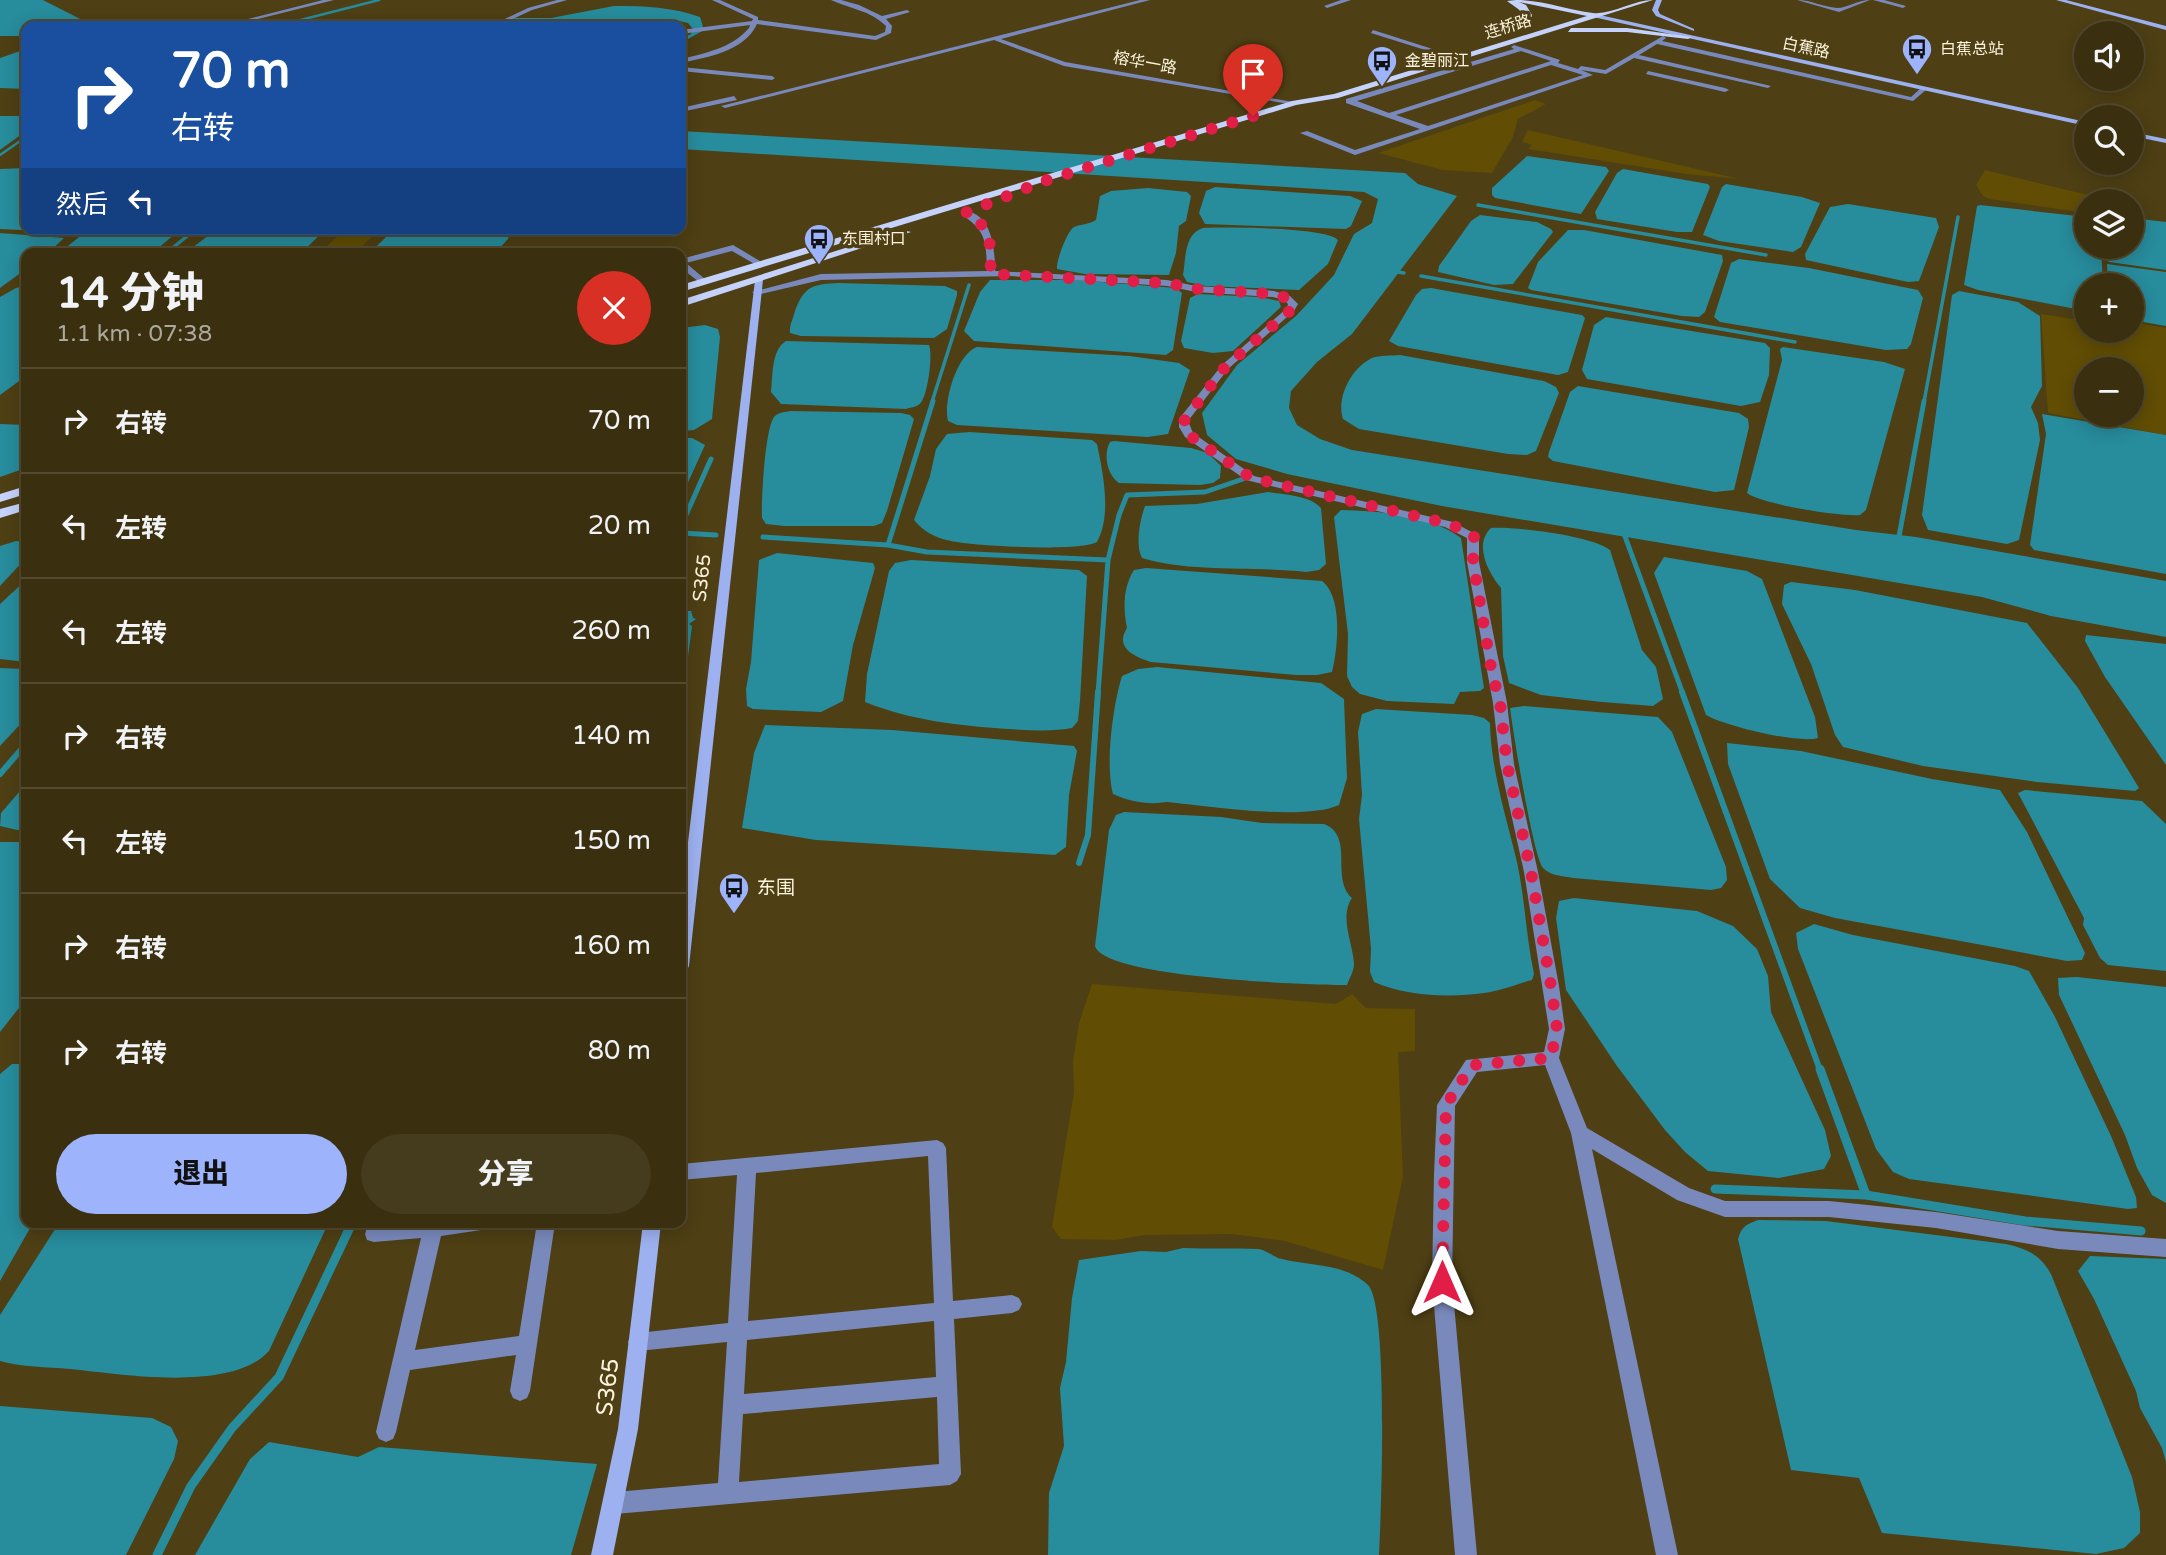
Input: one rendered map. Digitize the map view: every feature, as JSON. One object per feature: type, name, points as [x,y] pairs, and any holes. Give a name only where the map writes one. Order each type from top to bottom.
[{"type":"main road","points":[[1509,0],[1523,7],[1528,15],[1527,23],[1521,28]]},
{"type":"main road","name":"白蕉路","points":[[1520,0],[1692,34],[1802,62],[2074,121]]},
{"type":"main road","points":[[1551,0],[1692,34],[2074,113]]},
{"type":"main road","name":"连桥路","points":[[1044,181],[1279,107],[1335,96],[1506,44],[1520,44],[1536,35],[1649,0]]},
{"type":"main road","points":[[1659,0],[1655,10],[1658,15],[1692,34]]},
{"type":"main road","points":[[2059,0],[2166,27]]},
{"type":"main road","name":"连桥路","points":[[1560,16],[1601,4]]},
{"type":"main road","name":"连桥路","points":[[1295,103],[1319,90],[1534,24]]},
{"type":"main road","points":[[1536,35],[1607,29],[1692,34]]},
{"type":"main road","points":[[1501,34],[1520,44]]},
{"type":"main road","points":[[2144,128],[2166,133]]},
{"type":"main road","points":[[2144,136],[2166,141]]},
{"type":"main road","points":[[686,303],[758,286],[965,213],[1044,181]]},
{"type":"main road","points":[[686,287],[946,207],[1044,181]]},
{"type":"main road","points":[[743,270],[758,286]]},
{"type":"main road","name":"S365","points":[[686,922],[758,286]]},
{"type":"main road","points":[[0,498],[21,492]]},
{"type":"main road","points":[[0,514],[21,508]]},
{"type":"main road","name":"S365","points":[[602,1555],[615,1503],[628,1429],[651,1228]]},
{"type":"street","points":[[244,21],[331,0]]},
{"type":"street","points":[[504,21],[530,9],[564,0]]},
{"type":"street","points":[[686,59],[737,43],[749,35],[755,23],[756,18],[746,12],[715,0]]},
{"type":"street","points":[[686,32],[755,23],[880,38],[888,33],[889,26],[881,18],[855,5],[834,0]]},
{"type":"street","points":[[726,106],[1147,0]]},
{"type":"street","points":[[1327,6],[1348,0]]},
{"type":"street","points":[[1800,0],[1839,10],[1867,0]]},
{"type":"street","points":[[1877,0],[1903,6]]},
{"type":"street","points":[[881,18],[907,12]]},
{"type":"street","points":[[1373,32],[1440,53]]},
{"type":"street","name":"榕华一路","points":[[993,38],[1063,64],[1295,103]]},
{"type":"street","points":[[1350,101],[1520,44],[1549,58],[1602,73],[1660,40],[1913,99],[1923,89]]},
{"type":"street","points":[[1634,56],[1768,86]]},
{"type":"street","points":[[1378,111],[1549,58]]},
{"type":"street","points":[[1758,93],[1802,62]]},
{"type":"street","points":[[1304,133],[1355,153],[1590,75],[1551,63],[1389,115]]},
{"type":"street","points":[[1657,86],[1685,68]]},
{"type":"street","points":[[686,69],[772,78]]},
{"type":"street","points":[[1648,73],[1725,90]]},
{"type":"street","points":[[1712,99],[1741,80]]},
{"type":"street","points":[[686,109],[765,90]]},
{"type":"street","points":[[1335,96],[1428,129]]},
{"type":"street","points":[[965,213],[979,220],[986,228],[989,236],[991,274]]},
{"type":"street","points":[[686,262],[733,248],[761,264]]},
{"type":"street","points":[[686,267],[703,282]]},
{"type":"street","points":[[758,286],[821,277],[991,274],[1167,283],[1196,289],[1274,294],[1287,298],[1293,302],[1292,309],[1225,367],[1184,421],[1184,428],[1189,435],[1251,478],[1450,524],[1474,536],[1473,562],[1492,673],[1500,702],[1509,775],[1531,872],[1551,986],[1557,1029],[1551,1058],[1580,1133],[1667,1555]]},
{"type":"street","points":[[1466,1555],[1442,1282],[1446,1105],[1472,1065],[1551,1058]]},
{"type":"street","points":[[1580,1133],[1683,1194],[1725,1209],[1829,1209],[1936,1220],[2058,1240],[2166,1248]]},
{"type":"street","points":[[615,1503],[950,1474],[937,1148],[686,1172]]},
{"type":"street","points":[[728,1492],[747,1166]]},
{"type":"street","points":[[373,1234],[433,1228],[386,1432]]},
{"type":"street","points":[[520,1391],[545,1228]]},
{"type":"street","points":[[638,1342],[1012,1304]]},
{"type":"street","points":[[402,1361],[527,1344]]},
{"type":"street","points":[[733,1405],[948,1386]]},
{"type":"shaded area","points":[[1535,100],[1546,104],[1518,119],[1513,137],[1492,173],[1443,170],[1378,153]]},
{"type":"shaded area","points":[[1528,130],[1740,179],[1686,174],[1528,149],[1532,145],[1522,142]]},
{"type":"shaded area","points":[[1985,170],[2074,192],[2074,211],[1989,199],[1983,196],[1976,185]]},
{"type":"shaded area","points":[[339,235],[374,235],[360,248],[325,248]]},
{"type":"shaded area","points":[[2041,314],[2074,319],[2074,343],[2144,343],[2144,324],[2166,328],[2166,435],[2123,427],[2144,427],[2144,357],[2074,357],[2074,418],[2048,413]]},
{"type":"shaded area","points":[[1092,984],[1336,1004],[1352,994],[1366,1008],[1415,1009],[1415,1051],[1398,1052],[1403,1177],[1383,1270],[1285,1241],[1232,1234],[1145,1235],[1115,1240],[1061,1239],[1052,1227],[1074,1092],[1073,1061],[1079,1023]]},
{"type":"water","points":[[0,0],[43,0],[84,21],[21,21],[21,36],[0,36]]},
{"type":"water","points":[[614,6],[636,6],[679,11],[700,17],[704,30],[686,40],[693,29],[686,21],[509,21],[515,18],[551,18]]},
{"type":"water","points":[[21,51],[21,89],[0,88],[0,58]]},
{"type":"water","points":[[0,116],[21,116],[21,135],[0,150]]},
{"type":"water","points":[[686,131],[1405,173],[1418,184],[1457,196],[1352,334],[1317,362],[1291,391],[1289,408],[1297,425],[1320,439],[1352,450],[1856,530],[1916,537],[2166,581],[2166,637],[2051,616],[1982,597],[1442,506],[1287,474],[1236,459],[1207,435],[1202,413],[1237,365],[1296,316],[1334,275],[1354,234],[1372,223],[1378,199],[1364,192],[686,149]]},
{"type":"water","points":[[1527,156],[1606,167],[1609,171],[1581,214],[1495,198],[1492,188]]},
{"type":"water","points":[[21,168],[21,230],[0,229],[0,169]]},
{"type":"water","points":[[1623,169],[1708,184],[1710,187],[1692,232],[1597,219],[1595,212],[1617,173]]},
{"type":"water","points":[[1726,184],[1802,197],[1820,203],[1801,247],[1793,252],[1719,241],[1703,235],[1722,187]]},
{"type":"water","points":[[1215,187],[1350,196],[1362,201],[1351,226],[1346,229],[1205,224],[1199,213],[1206,191]]},
{"type":"water","points":[[1148,188],[1187,192],[1191,196],[1186,221],[1179,226],[1176,253],[1169,275],[1085,274],[1057,269],[1062,246],[1071,230],[1096,220],[1100,196],[1111,191]]},
{"type":"water","points":[[1848,204],[1936,218],[1939,227],[1919,281],[1908,282],[1806,260],[1805,254],[1830,207]]},
{"type":"water","points":[[1977,206],[2074,216],[2074,259],[2102,259],[2102,273],[2074,273],[2074,309],[1964,285]]},
{"type":"water","points":[[1480,215],[1537,222],[1553,232],[1513,284],[1494,285],[1438,272],[1439,266],[1471,221]]},
{"type":"water","points":[[2144,219],[2166,222],[2166,270],[2109,262],[2106,259],[2144,259]]},
{"type":"water","points":[[1203,228],[1296,230],[1315,232],[1338,240],[1328,264],[1299,290],[1206,286],[1187,282],[1183,275],[1189,241],[1192,235]]},
{"type":"water","points":[[1568,230],[1584,230],[1722,255],[1723,261],[1705,312],[1699,317],[1682,316],[1531,290],[1528,288],[1538,262]]},
{"type":"water","points":[[0,233],[64,238],[53,248],[21,248],[21,273],[0,288]]},
{"type":"water","points":[[82,235],[174,235],[158,248],[65,248]]},
{"type":"water","points":[[209,235],[320,235],[306,248],[192,248]]},
{"type":"water","points":[[388,235],[509,235],[500,248],[375,248]]},
{"type":"water","points":[[1739,259],[1809,268],[1918,290],[1923,298],[1911,344],[1907,349],[1886,350],[1720,322],[1714,317],[1731,263]]},
{"type":"water","points":[[2107,264],[2166,272],[2166,326],[2144,322],[2144,273],[2107,273]]},
{"type":"water","points":[[990,280],[1075,280],[1176,288],[1182,293],[1173,350],[1166,355],[974,341],[964,331],[980,292]]},
{"type":"water","points":[[822,284],[945,286],[957,291],[957,295],[947,329],[934,338],[801,336],[790,333],[795,311],[806,291]]},
{"type":"water","points":[[21,287],[21,380],[0,395],[0,297]]},
{"type":"water","points":[[1431,288],[1582,315],[1585,318],[1568,372],[1558,375],[1398,346],[1389,341],[1416,295],[1422,289]]},
{"type":"water","points":[[1959,291],[2018,302],[2040,316],[2042,386],[2031,407],[2038,423],[2040,440],[2019,540],[2007,544],[1928,530],[1922,515],[1952,295]]},
{"type":"water","points":[[1198,294],[1259,297],[1279,301],[1281,307],[1233,351],[1213,353],[1184,348],[1181,341],[1190,298]]},
{"type":"water","points":[[1606,317],[1765,343],[1770,348],[1769,375],[1760,402],[1741,406],[1587,379],[1582,370],[1594,325]]},
{"type":"water","points":[[705,325],[718,329],[720,337],[712,419],[694,430],[686,431],[686,327]]},
{"type":"water","points":[[786,341],[929,345],[928,382],[922,401],[915,407],[906,409],[781,404],[771,392],[775,357]]},
{"type":"water","points":[[977,347],[1130,356],[1179,363],[1190,370],[1168,434],[1148,437],[957,425],[948,421],[947,412],[953,379],[963,359]]},
{"type":"water","points":[[1783,347],[1884,362],[1905,369],[1866,510],[1860,515],[1802,509],[1747,493],[1782,360],[1780,349]]},
{"type":"water","points":[[1400,355],[1544,381],[1556,387],[1559,393],[1536,451],[1527,455],[1508,454],[1359,429],[1343,419],[1341,411],[1344,393],[1358,369],[1372,358]]},
{"type":"water","points":[[1578,386],[1739,413],[1748,419],[1749,427],[1734,490],[1715,492],[1553,461],[1548,457],[1549,452],[1570,392]]},
{"type":"water","points":[[791,411],[901,413],[914,419],[882,523],[874,526],[766,524],[762,518],[762,497],[769,433],[775,416]]},
{"type":"water","points":[[2042,414],[2074,419],[2074,427],[2119,427],[2166,435],[2166,574],[2034,550],[2030,545],[2046,434]]},
{"type":"water","points":[[0,424],[21,425],[21,470],[0,477]]},
{"type":"water","points":[[969,432],[1092,440],[1097,444],[1104,481],[1105,507],[1102,531],[1097,542],[1070,547],[981,545],[946,540],[922,528],[914,520],[930,476],[936,449],[947,434]]},
{"type":"water","points":[[686,438],[705,445],[686,487]]},
{"type":"water","points":[[1110,442],[1191,448],[1208,453],[1221,466],[1220,478],[1213,483],[1200,485],[1119,483],[1109,470],[1107,458]]},
{"type":"water","points":[[1268,492],[1310,500],[1321,508],[1326,564],[1319,570],[1306,572],[1181,566],[1142,558],[1139,540],[1145,506],[1197,504]]},
{"type":"water","points":[[1341,510],[1388,513],[1420,519],[1449,530],[1461,538],[1484,688],[1480,691],[1460,692],[1454,704],[1387,701],[1360,694],[1352,687],[1347,676],[1348,634],[1334,517]]},
{"type":"water","points":[[1491,528],[1553,533],[1588,540],[1610,550],[1642,650],[1656,667],[1663,699],[1653,706],[1602,702],[1541,695],[1509,683],[1503,656],[1501,588],[1488,567],[1483,551],[1483,543]]},
{"type":"water","points":[[21,542],[21,563],[0,586],[0,546]]},
{"type":"water","points":[[777,553],[873,563],[875,568],[853,645],[843,701],[821,712],[753,709],[747,706],[746,689],[751,662],[759,560]]},
{"type":"water","points":[[1664,557],[1747,571],[1762,579],[1815,717],[1818,738],[1762,733],[1706,715],[1654,573]]},
{"type":"water","points":[[911,560],[1079,570],[1087,576],[1080,701],[1078,721],[1072,728],[1031,730],[952,724],[901,714],[865,702],[867,674],[889,571],[895,563]]},
{"type":"water","points":[[1146,568],[1322,581],[1329,589],[1336,610],[1337,637],[1332,672],[1296,675],[1151,662],[1133,654],[1128,651],[1123,641],[1127,628],[1126,591],[1134,570]]},
{"type":"water","points":[[1791,582],[1855,590],[2027,623],[2078,688],[2139,788],[2135,791],[2037,782],[1923,766],[1843,747],[1835,735],[1811,664],[1782,604],[1784,585]]},
{"type":"water","points":[[21,585],[21,661],[0,659],[0,604]]},
{"type":"water","points":[[686,611],[691,611],[696,619],[689,624],[692,626],[686,671]]},
{"type":"water","points":[[2086,635],[2166,644],[2166,765],[2105,677],[2085,641]]},
{"type":"water","points":[[1157,667],[1321,683],[1344,699],[1347,778],[1339,805],[1303,812],[1255,811],[1167,802],[1140,802],[1113,794],[1111,735],[1122,676],[1138,669]]},
{"type":"water","points":[[0,668],[21,669],[21,723],[0,746]]},
{"type":"water","points":[[1524,706],[1658,717],[1672,732],[1726,867],[1727,880],[1721,888],[1711,890],[1573,878],[1546,871],[1539,859],[1529,818],[1510,708]]},
{"type":"water","points":[[1376,709],[1472,715],[1484,718],[1490,723],[1496,776],[1520,876],[1534,974],[1532,980],[1471,995],[1413,993],[1374,982],[1370,972],[1371,949],[1359,819],[1362,795],[1358,732],[1362,714]]},
{"type":"water","points":[[765,725],[892,730],[1074,746],[1077,751],[1069,795],[1066,847],[1055,855],[816,840],[742,828],[754,753]]},
{"type":"water","points":[[1727,743],[1801,751],[1932,779],[2000,790],[2027,832],[2085,953],[2082,960],[2067,961],[1835,918],[1800,908],[1770,879],[1728,764]]},
{"type":"water","points":[[21,790],[21,831],[0,826],[1,813]]},
{"type":"water","points":[[2025,790],[2142,801],[2166,824],[2166,971],[2108,965],[2100,958],[2083,925],[2084,918],[2018,793]]},
{"type":"water","points":[[1124,812],[1221,817],[1262,823],[1324,824],[1333,830],[1341,847],[1343,880],[1352,898],[1348,905],[1347,922],[1354,964],[1347,985],[1211,978],[1133,966],[1107,957],[1095,946],[1109,830],[1116,815]]},
{"type":"water","points":[[0,842],[21,842],[21,1005],[0,1032]]},
{"type":"water","points":[[1574,898],[1697,911],[1733,926],[1757,949],[1768,976],[1771,1012],[1825,1130],[1831,1156],[1824,1169],[1779,1178],[1708,1171],[1685,1152],[1617,1066],[1566,990],[1556,918],[1559,901]]},
{"type":"water","points":[[1814,924],[1853,935],[2029,971],[2055,1017],[2111,1136],[2136,1197],[2137,1208],[2128,1209],[1909,1179],[1893,1172],[1876,1149],[1798,949],[1796,933]]},
{"type":"water","points":[[2077,977],[2166,987],[2166,1203],[2152,1195],[2137,1168],[2125,1135],[2059,995],[2058,978]]},
{"type":"water","points":[[12,1064],[21,1064],[21,1228],[30,1228],[0,1281],[0,1074]]},
{"type":"water","points":[[1758,1220],[1826,1221],[2006,1244],[2038,1257],[2051,1274],[2132,1477],[2140,1512],[2140,1533],[2124,1548],[2096,1554],[1882,1533],[1859,1478],[1791,1470],[1738,1239],[1745,1226]]},
{"type":"water","points":[[56,1228],[326,1228],[269,1351],[252,1364],[229,1372],[174,1378],[145,1377],[0,1361],[0,1315]]},
{"type":"water","points":[[1183,1248],[1261,1250],[1282,1259],[1338,1269],[1368,1285],[1375,1301],[1381,1369],[1379,1555],[1048,1555],[1049,1493],[1064,1446],[1060,1388],[1066,1362],[1072,1298],[1079,1260]]},
{"type":"water","points":[[2090,1256],[2166,1259],[2166,1462],[2094,1299],[2078,1271]]},
{"type":"water","points":[[0,1406],[152,1418],[171,1427],[178,1441],[174,1459],[126,1555],[0,1555]]},
{"type":"water","points":[[269,1442],[358,1457],[379,1447],[597,1464],[571,1555],[195,1555],[250,1459]]},
{"type":"waterway","points":[[297,21],[379,0]]},
{"type":"waterway","points":[[0,155],[21,140]]},
{"type":"waterway","points":[[1478,205],[1766,255]]},
{"type":"waterway","points":[[1924,402],[1958,217]]},
{"type":"waterway","points":[[172,248],[189,235]]},
{"type":"waterway","points":[[1391,271],[1404,273]]},
{"type":"waterway","points":[[1421,276],[1795,342]]},
{"type":"waterway","points":[[932,402],[969,285]]},
{"type":"waterway","points":[[888,545],[933,401]]},
{"type":"waterway","points":[[1898,542],[1924,401]]},
{"type":"waterway","points":[[686,515],[711,459]]},
{"type":"waterway","points":[[1108,560],[1127,495],[1205,492],[1243,479]]},
{"type":"waterway","points":[[1623,531],[1683,694]]},
{"type":"waterway","points":[[686,533],[716,535]]},
{"type":"waterway","points":[[763,537],[888,545]]},
{"type":"waterway","points":[[888,545],[927,552],[1108,560]]},
{"type":"waterway","points":[[1098,694],[1108,560]]},
{"type":"waterway","points":[[1079,863],[1088,835],[1098,692]]},
{"type":"waterway","points":[[1682,692],[1820,1070]]},
{"type":"waterway","points":[[0,774],[21,750]]},
{"type":"waterway","points":[[1820,1069],[1866,1195]]},
{"type":"waterway","points":[[1715,1189],[1866,1195]]},
{"type":"waterway","points":[[1866,1195],[2025,1221],[2141,1231]]},
{"type":"waterway","points":[[157,1555],[191,1486],[232,1428],[279,1377],[350,1228]]},
{"type":"place","name":"白蕉总站","points":[[1917,76]]},
{"type":"place","name":"金碧丽江","points":[[1382,88]]},
{"type":"place","name":"东围村口","points":[[819,266]]},
{"type":"place","name":"东围","points":[[734,915]]},
{"type":"route","points":[[1253,116],[1044,181],[965,213],[979,220],[986,228],[989,236],[991,274],[1167,283],[1196,289],[1274,294],[1290,300],[1293,302],[1292,309],[1225,367],[1184,421],[1184,428],[1189,435],[1251,478],[1450,524],[1474,536],[1473,562],[1492,673],[1500,702],[1507,764],[1531,872],[1557,1029],[1551,1058],[1472,1065],[1446,1105],[1442,1282]]}]
